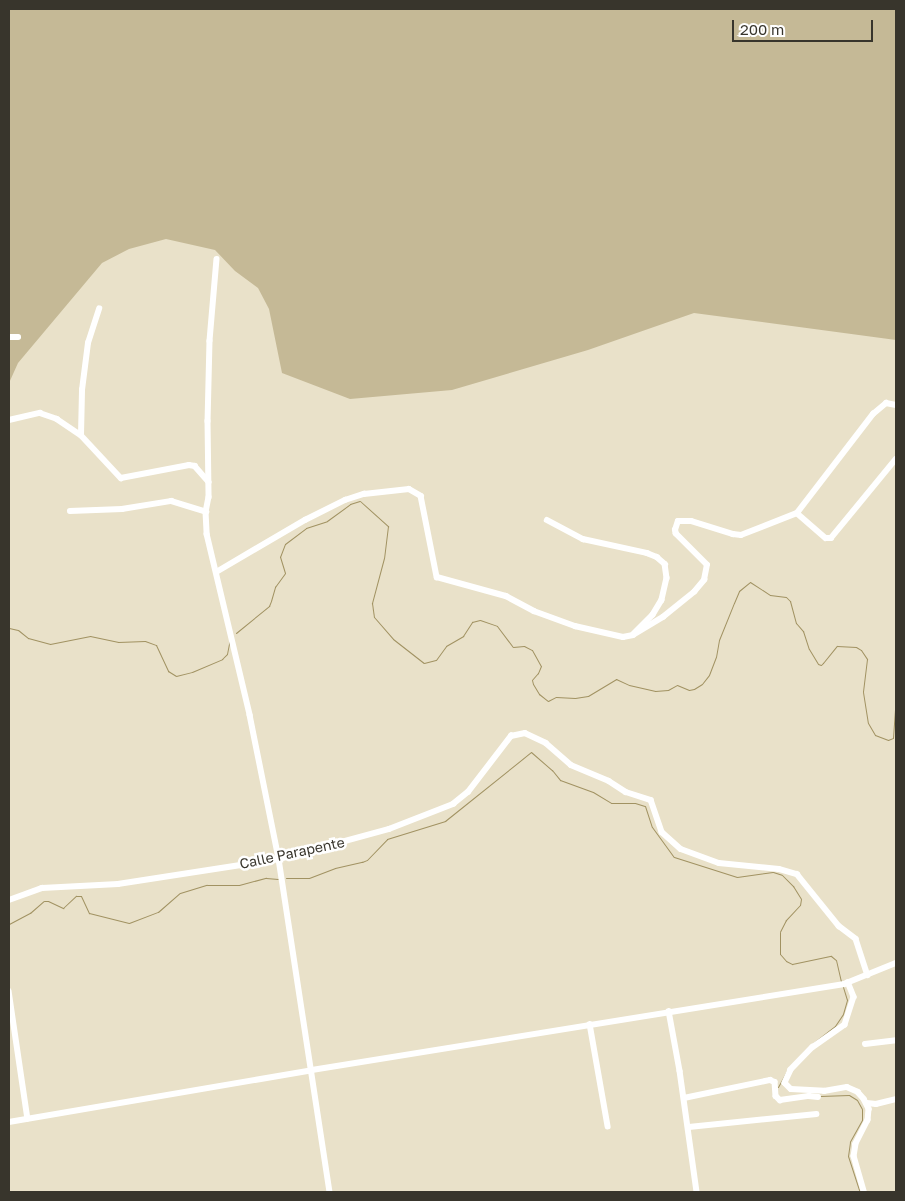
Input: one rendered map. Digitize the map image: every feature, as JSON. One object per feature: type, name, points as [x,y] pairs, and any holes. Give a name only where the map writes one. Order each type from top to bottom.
[{"type":"street","points":[[217,258],[210,342],[208,421],[210,497],[206,512],[208,534],[250,715],[279,859],[330,1192]]},
{"type":"street","points":[[81,434],[82,390],[88,343],[99,308]]},
{"type":"street","points":[[9,337],[18,337]]},
{"type":"street","points":[[218,571],[305,520],[345,500],[364,494],[410,490],[421,496],[437,577],[506,596],[534,611],[575,626],[623,638],[633,635],[663,618],[694,592],[704,580],[707,565],[676,534],[678,521],[691,521],[741,535],[797,513],[873,414],[886,403],[896,405]]},
{"type":"street","points":[[9,420],[33,414],[46,414],[65,423],[81,434],[121,478],[189,465],[195,466],[209,482]]},
{"type":"street","points":[[797,513],[826,538],[830,538],[896,458]]},
{"type":"street","points":[[70,511],[122,509],[171,501],[206,512]]},
{"type":"street","points":[[547,520],[583,539],[647,553],[657,557],[665,564],[667,578],[662,600],[653,615],[633,635]]},
{"type":"street","name":"Calle Parapente","points":[[9,900],[42,888],[118,884],[279,859],[364,837],[417,819],[453,804],[468,792],[511,736],[519,733],[531,735],[546,743],[572,765],[609,781],[626,792],[651,800],[664,835],[675,846],[690,854],[732,866],[767,868],[797,874],[839,926],[856,939],[868,975]]},
{"type":"street","points":[[9,1122],[848,982],[896,963]]},
{"type":"street","points":[[848,982],[854,997],[846,1025],[813,1048],[791,1070],[785,1083],[791,1089],[824,1091],[848,1087],[858,1092],[867,1103],[868,1120],[856,1144],[854,1156],[864,1192]]},
{"type":"street","points":[[9,991],[28,1119]]},
{"type":"street","points":[[669,1011],[689,1127],[697,1192]]},
{"type":"street","points":[[590,1024],[608,1126]]},
{"type":"street","points":[[865,1044],[896,1040]]},
{"type":"street","points":[[684,1098],[770,1080],[775,1082],[776,1096],[780,1100],[809,1096],[818,1097]]},
{"type":"street","points":[[867,1103],[876,1104],[896,1099]]},
{"type":"street","points":[[689,1127],[816,1114]]},
{"type":"shaded area","points":[[9,9],[896,9],[896,340],[694,313],[588,350],[452,390],[350,399],[282,373],[269,309],[258,288],[235,271],[215,250],[166,239],[129,249],[102,263],[18,363],[9,383]]},
{"type":"waterway","points":[[236,633],[269,606],[275,587],[285,573],[280,557],[285,544],[306,528],[327,521],[350,504],[360,501],[388,526],[384,558],[372,603],[374,617],[393,639],[424,663],[436,660],[446,646],[463,636],[472,622],[480,620],[497,626],[513,647],[524,646],[532,650],[541,666],[532,680],[533,684],[539,694],[548,701],[556,697],[575,698],[588,696],[616,679],[629,685],[655,691],[668,690],[677,685],[689,690],[694,689],[702,684],[709,675],[716,657],[719,640],[739,591],[750,582],[770,595],[786,597],[790,601],[796,623],[803,631],[809,649],[818,664],[821,665],[837,646],[856,647],[861,650],[867,659],[863,692],[868,723],[875,735],[888,740],[893,738],[896,699]]},
{"type":"waterway","points":[[9,628],[18,630],[28,638],[50,644],[90,636],[118,642],[145,641],[156,645],[168,671],[176,676],[192,672],[222,659],[227,654],[230,639]]},
{"type":"waterway","points":[[286,878],[309,878],[335,868],[362,862],[367,860],[387,839],[445,821],[531,752],[552,770],[560,780],[593,792],[611,803],[635,803],[645,806],[652,827],[674,857],[737,877],[773,872],[782,875],[793,886],[801,899],[800,905],[786,920],[780,932],[780,954],[786,961],[792,964],[831,956],[836,960],[841,982]]},
{"type":"waterway","points":[[9,924],[30,913],[44,901],[63,908],[76,896],[81,896],[89,913],[129,923],[158,912],[180,893],[207,885],[239,885],[266,878],[278,879]]},
{"type":"waterway","points":[[812,1044],[835,1026],[843,1014],[847,1000],[843,987]]},
{"type":"waterway","points":[[778,1087],[787,1071]]},
{"type":"waterway","points":[[820,1096],[849,1095],[857,1100],[862,1109],[862,1120],[850,1142],[848,1156],[860,1192]]}]
